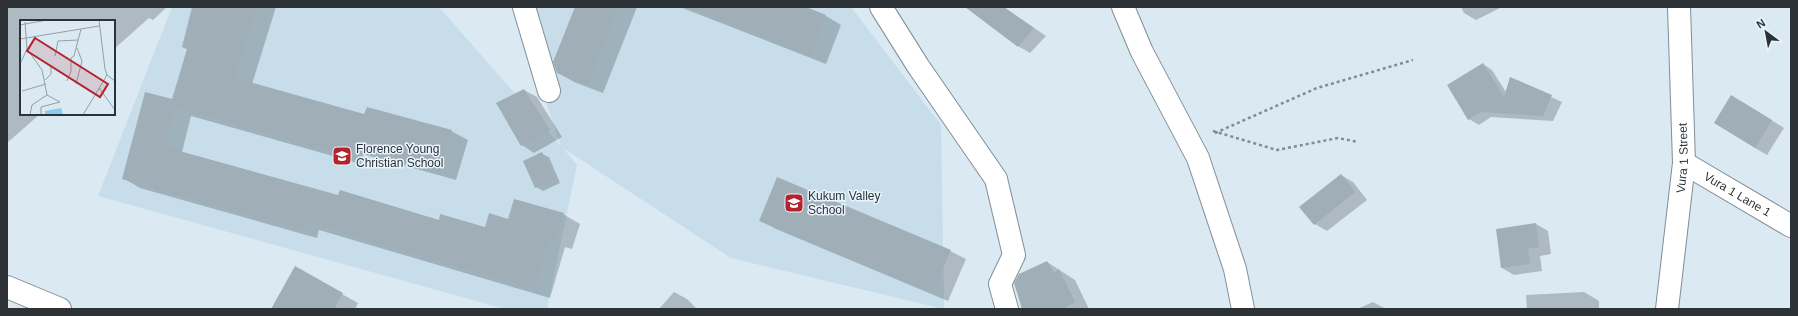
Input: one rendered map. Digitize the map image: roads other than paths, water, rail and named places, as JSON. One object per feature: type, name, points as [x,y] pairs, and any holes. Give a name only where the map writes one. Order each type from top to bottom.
[{"type":"street","points":[[524,7],[549,91]]},
{"type":"street","points":[[881,7],[918,66],[996,179],[1014,255],[1000,284],[1007,309]]},
{"type":"street","points":[[1123,7],[1142,52],[1198,158],[1235,268],[1243,309]]},
{"type":"street","name":"Vura 1 Street","points":[[1667,309],[1684,163],[1679,7]]},
{"type":"street","name":"Vura 1 Lane 1","points":[[1684,163],[1791,226]]},
{"type":"street","points":[[7,287],[60,309]]},
{"type":"place","name":"Florence Young Christian School","points":[[342,156]]},
{"type":"place","name":"Kukum Valley School","points":[[794,203]]}]
